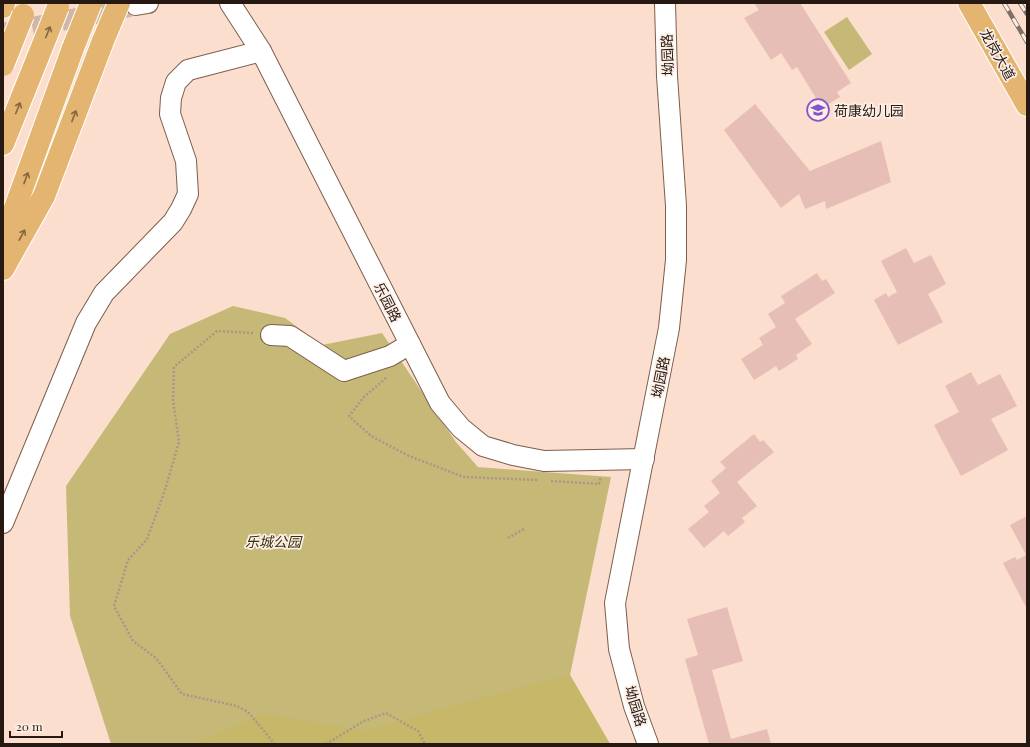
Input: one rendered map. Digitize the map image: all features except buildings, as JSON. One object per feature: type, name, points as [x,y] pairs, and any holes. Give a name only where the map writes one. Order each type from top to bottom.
[{"type":"highway","points":[[3,7],[4,3]]},
{"type":"highway","points":[[3,242],[73,48],[91,3]]},
{"type":"highway","name":"龙岗大道","points":[[969,3],[1027,105]]},
{"type":"highway","points":[[3,269],[44,196],[103,41],[134,4]]},
{"type":"highway","points":[[3,144],[59,5]]},
{"type":"highway","points":[[3,65],[25,9]]},
{"type":"street","name":"乐园路","points":[[230,3],[261,51],[440,404],[461,428],[483,446],[513,455],[544,461],[644,459]]},
{"type":"street","name":"坳园路","points":[[648,744],[634,706],[619,649],[615,603],[669,328],[676,260],[676,206],[667,76],[665,3]]},
{"type":"street","points":[[3,523],[86,322],[104,293],[173,222],[188,194],[186,161],[170,114],[171,98],[176,82],[188,70],[261,51]]},
{"type":"street","points":[[271,335],[290,336],[344,371],[390,356],[410,344]]},
{"type":"path","points":[[271,335],[217,331],[174,367],[173,400],[179,442],[164,493],[147,539],[128,560],[114,606],[133,641],[156,658],[182,694],[238,706],[248,712],[275,744]]},
{"type":"path","points":[[383,380],[364,397],[349,416],[372,436],[409,456],[464,477],[599,484]]},
{"type":"path","points":[[508,538],[524,529]]},
{"type":"path","points":[[326,744],[364,721],[386,713],[418,731],[425,744]]},
{"type":"green space","points":[[847,17],[872,54],[849,70],[824,32]]},
{"type":"green space","name":"乐城公园","points":[[233,306],[285,318],[322,345],[382,333],[456,442],[478,467],[611,477],[570,675],[610,744],[111,744],[70,616],[66,486],[170,334]]},
{"type":"shaded area","points":[[570,675],[610,744],[195,744],[263,713],[364,731],[466,702]]},
{"type":"tunnel","points":[[3,33],[130,7]]},
{"type":"railway","points":[[1004,3],[1027,42]]},
{"type":"railway","points":[[1020,3],[1027,14]]},
{"type":"place","name":"荷康幼儿园","points":[[818,110]]}]
